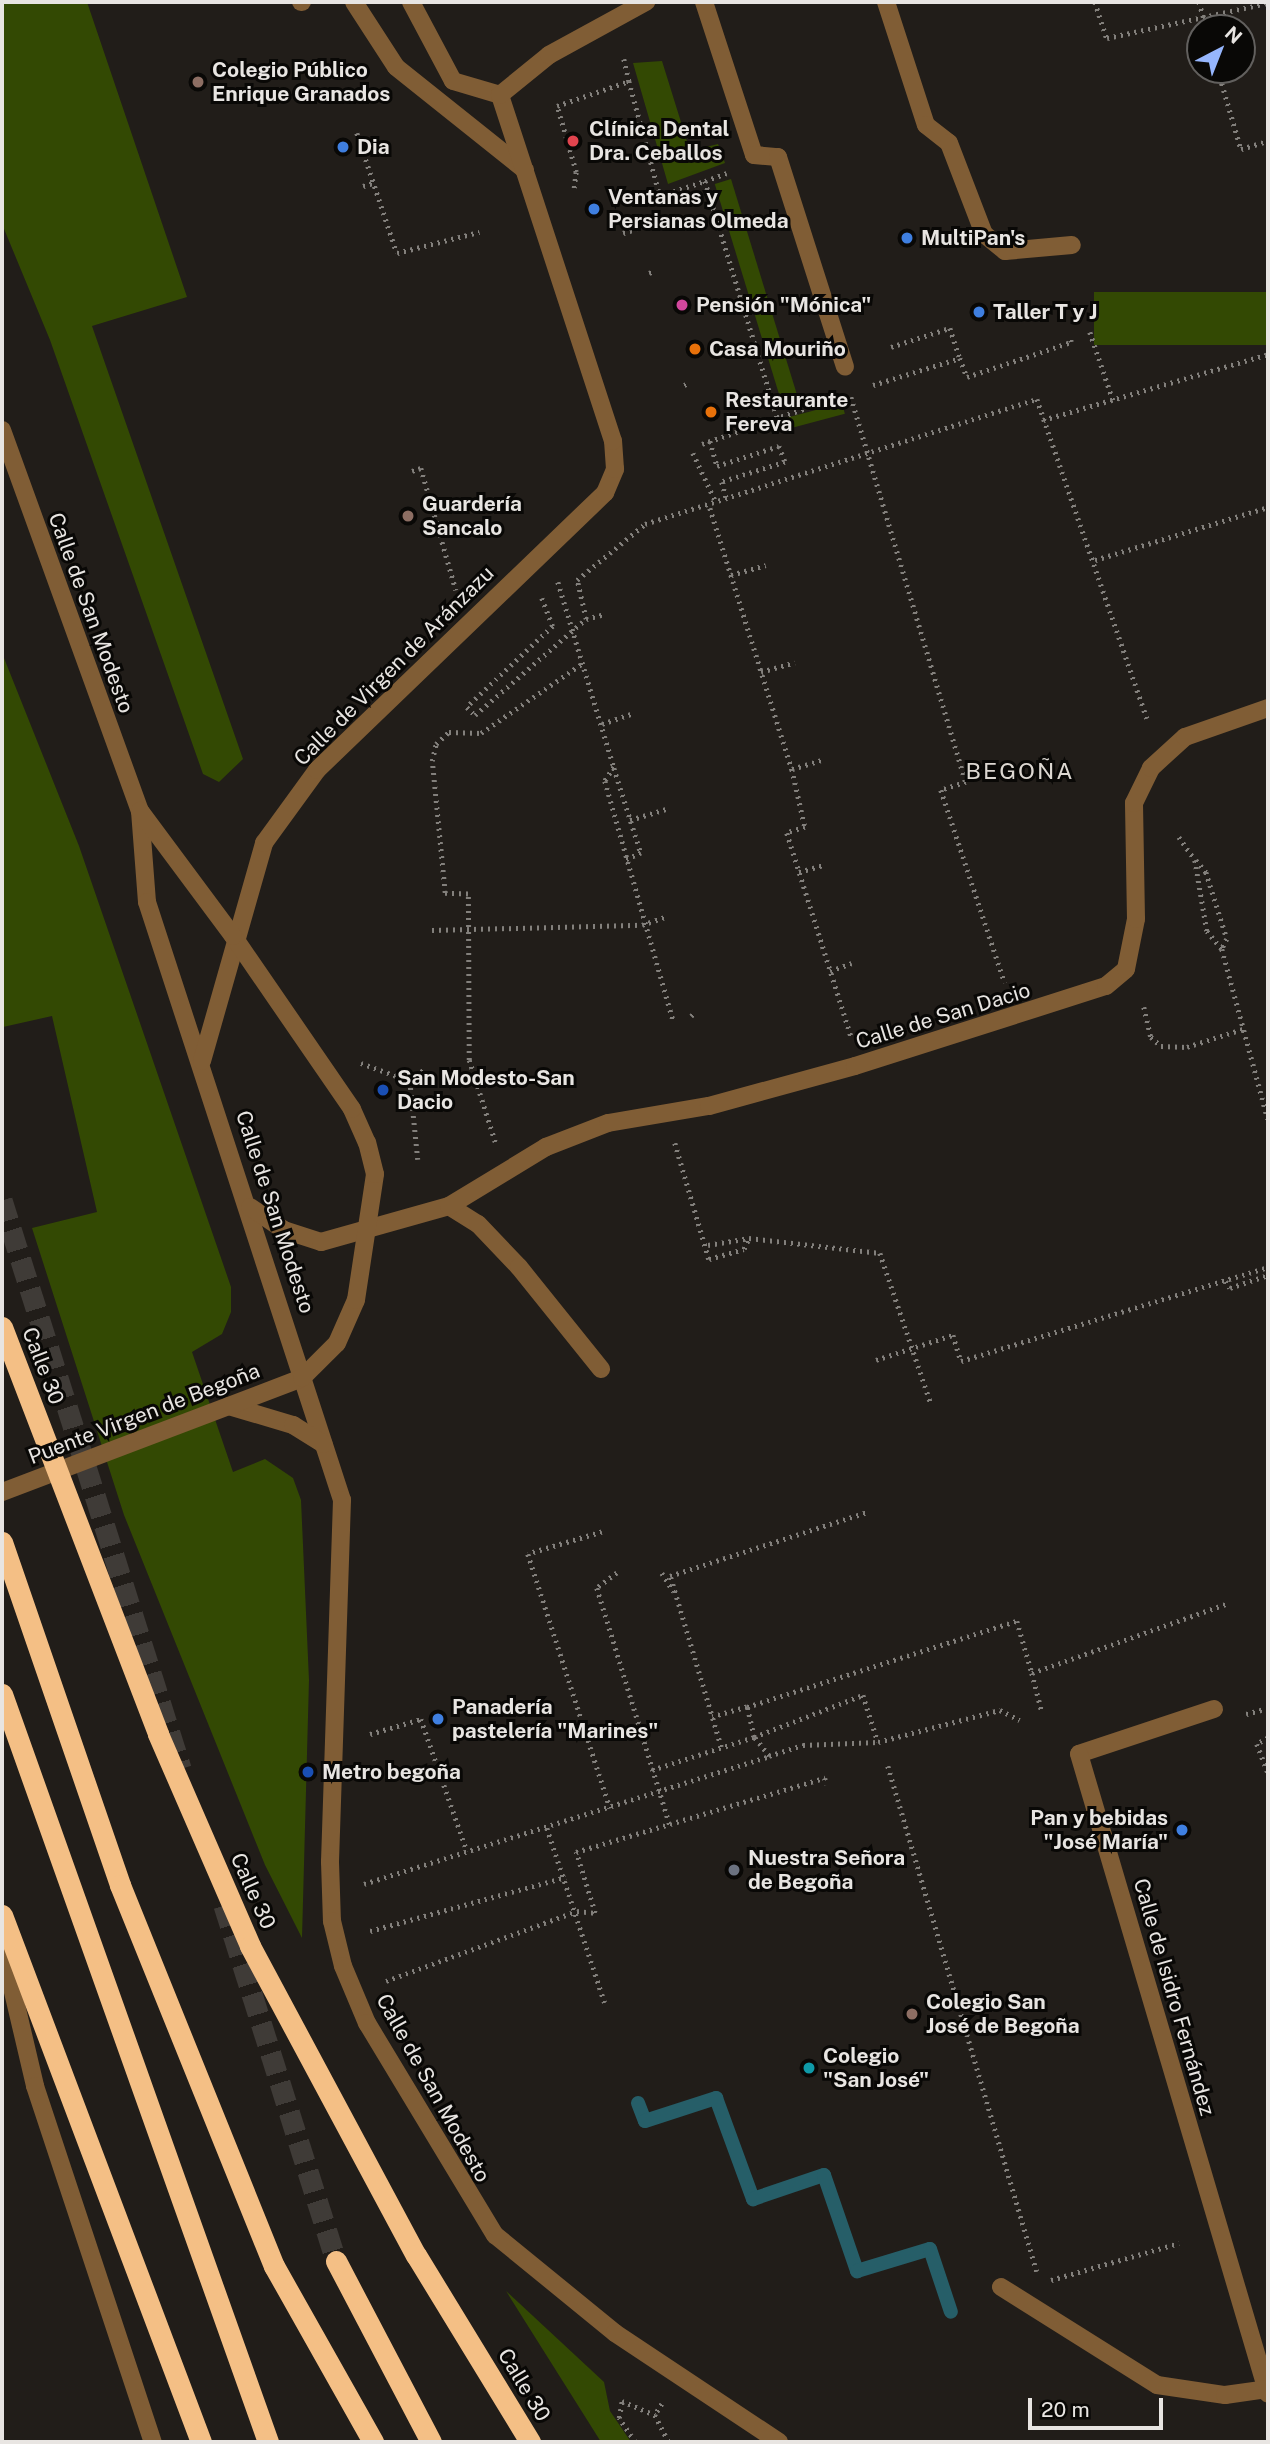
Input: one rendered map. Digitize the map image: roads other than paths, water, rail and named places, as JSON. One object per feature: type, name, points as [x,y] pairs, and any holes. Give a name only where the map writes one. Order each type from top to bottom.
[{"type":"highway","name":"Calle 30","points":[[2,1327],[158,1734],[250,1946],[416,2255],[530,2442]]},
{"type":"highway","points":[[2,1542],[120,1885],[274,2266],[373,2442]]},
{"type":"highway","points":[[2,1694],[268,2442]]},
{"type":"highway","points":[[2,1914],[201,2442]]},
{"type":"highway","points":[[336,2261],[431,2442]]},
{"type":"street","points":[[354,2],[396,67],[525,170]]},
{"type":"street","points":[[411,2],[453,81],[500,94],[549,55],[625,7],[646,2]]},
{"type":"street","points":[[704,2],[754,155],[779,157],[845,367]]},
{"type":"street","points":[[886,2],[926,125],[949,143],[984,234],[1004,251],[1072,245]]},
{"type":"street","name":"Calle de Virgen de Aránzazu","points":[[233,936],[264,844],[317,770],[605,493],[615,469],[613,441],[500,94]]},
{"type":"street","name":"Calle de San Modesto","points":[[2,430],[140,811],[147,902],[250,1207],[342,1500],[332,1922],[367,2023],[495,2235],[615,2333],[779,2442]]},
{"type":"street","name":"Calle de San Dacio","points":[[250,1207],[284,1230],[321,1242],[449,1206],[546,1147],[608,1123],[709,1106],[855,1066],[1106,986],[1126,969],[1136,919],[1134,803],[1151,768],[1185,737],[1268,708]]},
{"type":"street","name":"Calle de San Modesto","points":[[140,811],[233,936],[352,1109],[375,1174],[371,1226],[356,1300],[337,1343],[302,1378]]},
{"type":"street","points":[[202,1061],[233,936]]},
{"type":"street","points":[[449,1206],[478,1224],[519,1267],[601,1369]]},
{"type":"street","name":"Puente Virgen de Begoña","points":[[2,1492],[302,1378]]},
{"type":"street","points":[[229,1406],[293,1425],[323,1444]]},
{"type":"street","name":"Calle de Isidro Fernández","points":[[1001,2287],[1157,2385],[1225,2395],[1267,2392],[1079,1754],[1214,1709]]},
{"type":"street","points":[[2,1945],[35,2086],[153,2442]]},
{"type":"waterway","points":[[638,2103],[645,2121],[716,2098],[753,2199],[824,2175],[857,2271],[930,2249],[951,2312]]},
{"type":"tunnel","points":[[2,1200],[181,1768]]},
{"type":"tunnel","points":[[224,1905],[336,2261]]},
{"type":"place","name":"Colegio Público Enrique Granados","points":[[198,82]]},
{"type":"place","name":"Clínica Dental Dra. Ceballos","points":[[573,141]]},
{"type":"place","name":"Dia","points":[[343,147]]},
{"type":"place","name":"Ventanas y Persianas Olmeda","points":[[594,209]]},
{"type":"place","name":"MultiPan's","points":[[907,238]]},
{"type":"place","name":"Pensión \"Mónica\"","points":[[682,305]]},
{"type":"place","name":"Taller T y J","points":[[979,312]]},
{"type":"place","name":"Casa Mouriño","points":[[695,349]]},
{"type":"place","name":"Restaurante Fereva","points":[[711,412]]},
{"type":"place","name":"Guardería Sancalo","points":[[408,516]]},
{"type":"place","name":"San Modesto-San Dacio","points":[[383,1090]]},
{"type":"place","name":"Panadería pastelería \"Marines\"","points":[[438,1719]]},
{"type":"place","name":"Metro begoña","points":[[308,1772]]},
{"type":"place","name":"Pan y bebidas \"José María\"","points":[[1182,1830]]},
{"type":"place","name":"Nuestra Señora de Begoña","points":[[734,1870]]},
{"type":"place","name":"Colegio San José de Begoña","points":[[912,2014]]},
{"type":"place","name":"Colegio \"San José\"","points":[[809,2068]]},
{"type":"district","name":"BEGOÑA","points":[[1020,771]]}]
